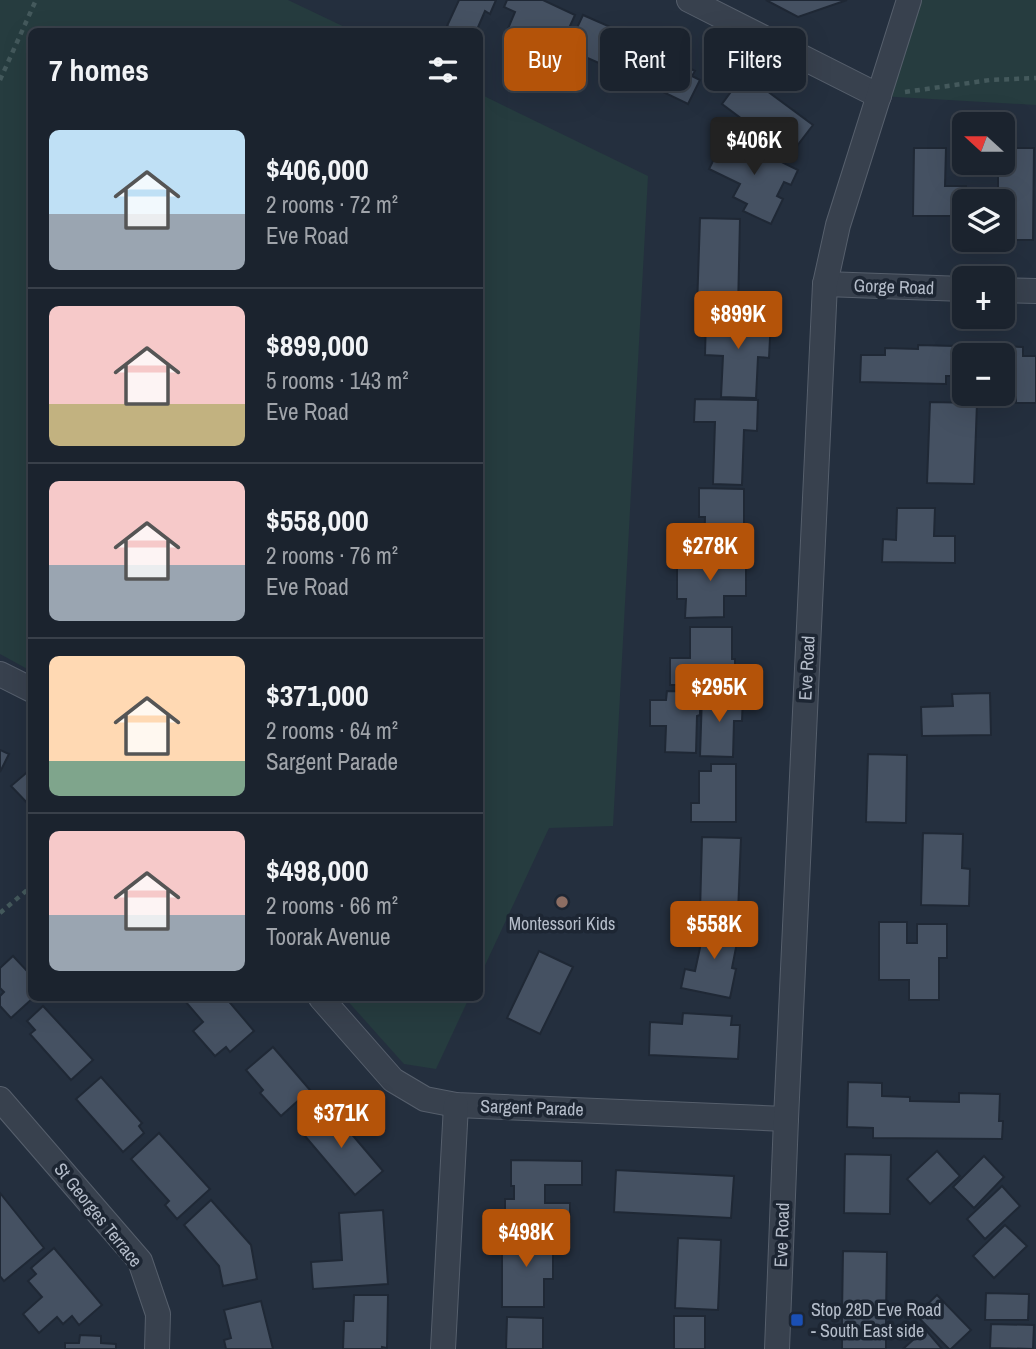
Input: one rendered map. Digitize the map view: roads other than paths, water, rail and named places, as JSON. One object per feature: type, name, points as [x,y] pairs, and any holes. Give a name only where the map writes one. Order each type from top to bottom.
[{"type":"street","points":[[689,0],[880,96]]},
{"type":"street","name":"Eve Road","points":[[778,1349],[786,1119],[825,284],[838,225],[909,0]]},
{"type":"street","name":"Gorge Road","points":[[825,284],[952,289]]},
{"type":"street","points":[[1015,290],[1036,291]]},
{"type":"street","points":[[0,674],[28,688]]},
{"type":"street","name":"Sargent Parade","points":[[324,1001],[393,1080],[425,1099],[456,1105],[786,1119]]},
{"type":"street","name":"St Georges Terrace","points":[[0,1099],[140,1261],[158,1314],[157,1349]]},
{"type":"street","points":[[443,1349],[456,1105]]},
{"type":"place","name":"Montessori Kids","points":[[562,902]]},
{"type":"place","name":"Stop 28D Eve Road - South East side","points":[[797,1320]]}]
